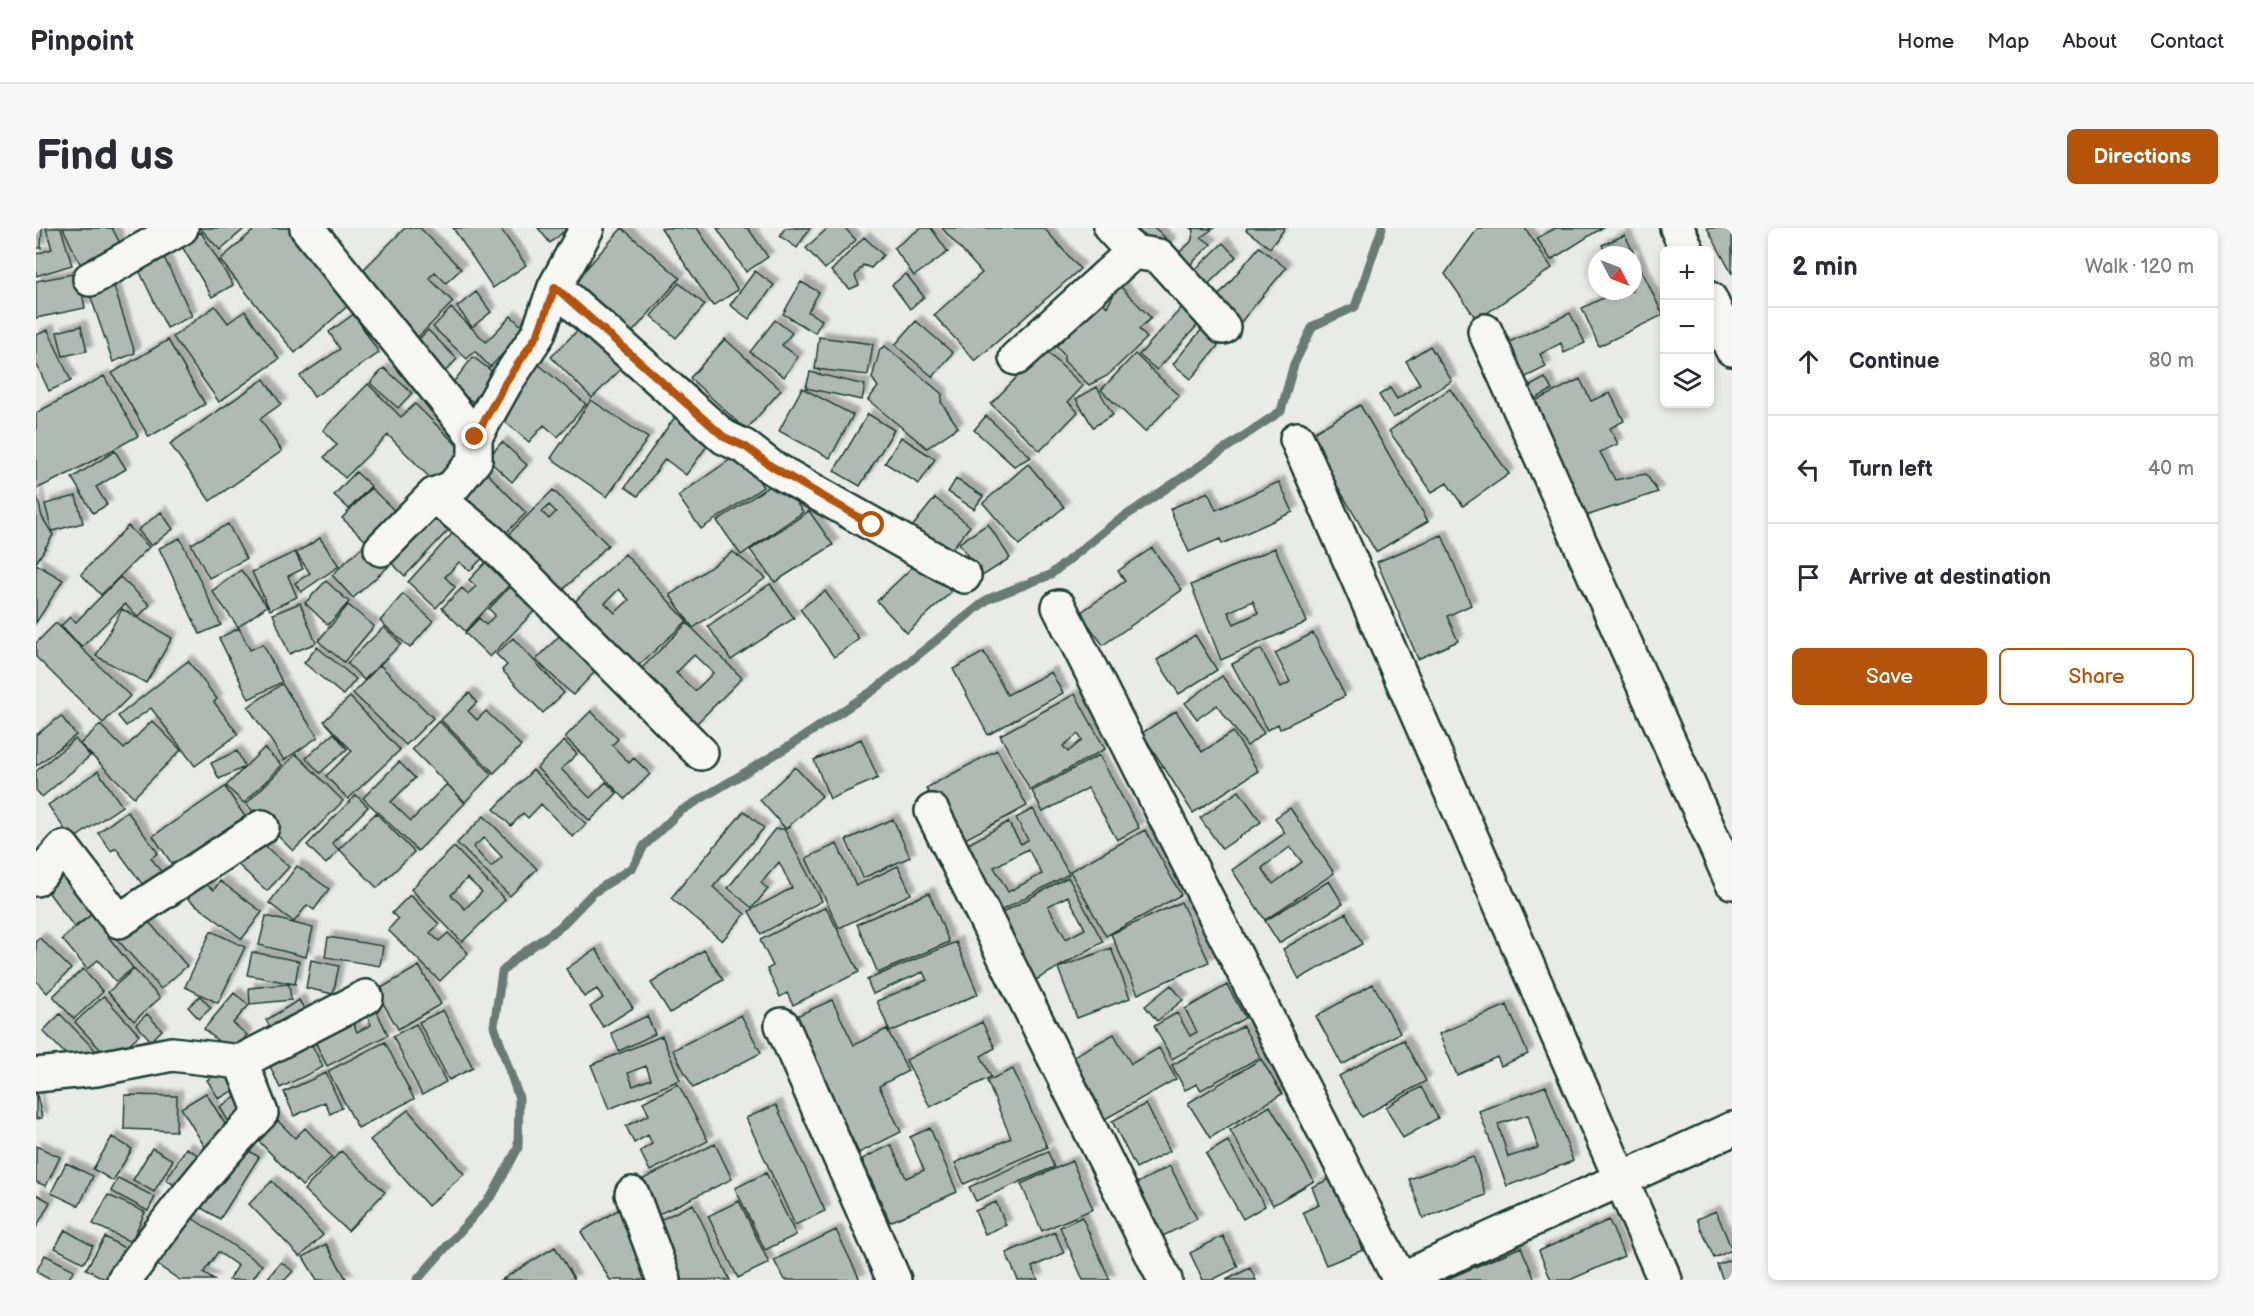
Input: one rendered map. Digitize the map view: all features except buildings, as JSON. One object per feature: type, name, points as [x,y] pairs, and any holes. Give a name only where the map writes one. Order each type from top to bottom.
[{"type":"street","points":[[90,279],[181,228]]},
{"type":"street","points":[[307,228],[475,437]]},
{"type":"street","points":[[381,549],[434,495],[452,488],[475,460],[475,437],[506,382],[538,334],[555,287],[587,228]]},
{"type":"street","points":[[1111,228],[1133,252],[1159,256],[1223,327]]},
{"type":"street","points":[[1677,228],[1686,246]]},
{"type":"street","points":[[1016,358],[1133,252]]},
{"type":"street","points":[[555,287],[724,437],[746,447],[771,466],[964,576]]},
{"type":"street","points":[[1710,300],[1732,349]]},
{"type":"street","points":[[1485,331],[1732,882]]},
{"type":"street","points":[[1297,439],[1665,1280]]},
{"type":"street","points":[[434,495],[498,549],[701,753]]},
{"type":"street","points":[[1059,607],[1400,1280],[1732,1129]]},
{"type":"street","points":[[932,811],[1165,1280]]},
{"type":"street","points":[[36,879],[63,848],[119,921],[262,827]]},
{"type":"street","points":[[36,1075],[96,1069],[172,1054],[240,1062],[366,997]]},
{"type":"street","points":[[782,1025],[894,1280]]},
{"type":"street","points":[[124,1280],[169,1219],[234,1139],[261,1113],[240,1062]]},
{"type":"street","points":[[632,1194],[664,1280]]},
{"type":"waterway","points":[[417,1280],[493,1194],[518,1148],[519,1098],[494,1026],[502,972],[516,958],[560,927],[593,893],[633,867],[644,846],[679,812],[791,745],[874,690],[988,599],[1050,575],[1112,525],[1281,411],[1294,364],[1313,326],[1355,307],[1382,228]]},
{"type":"route","points":[[475,437],[506,382],[538,334],[555,287],[724,437],[746,447],[771,466],[872,525]]}]
